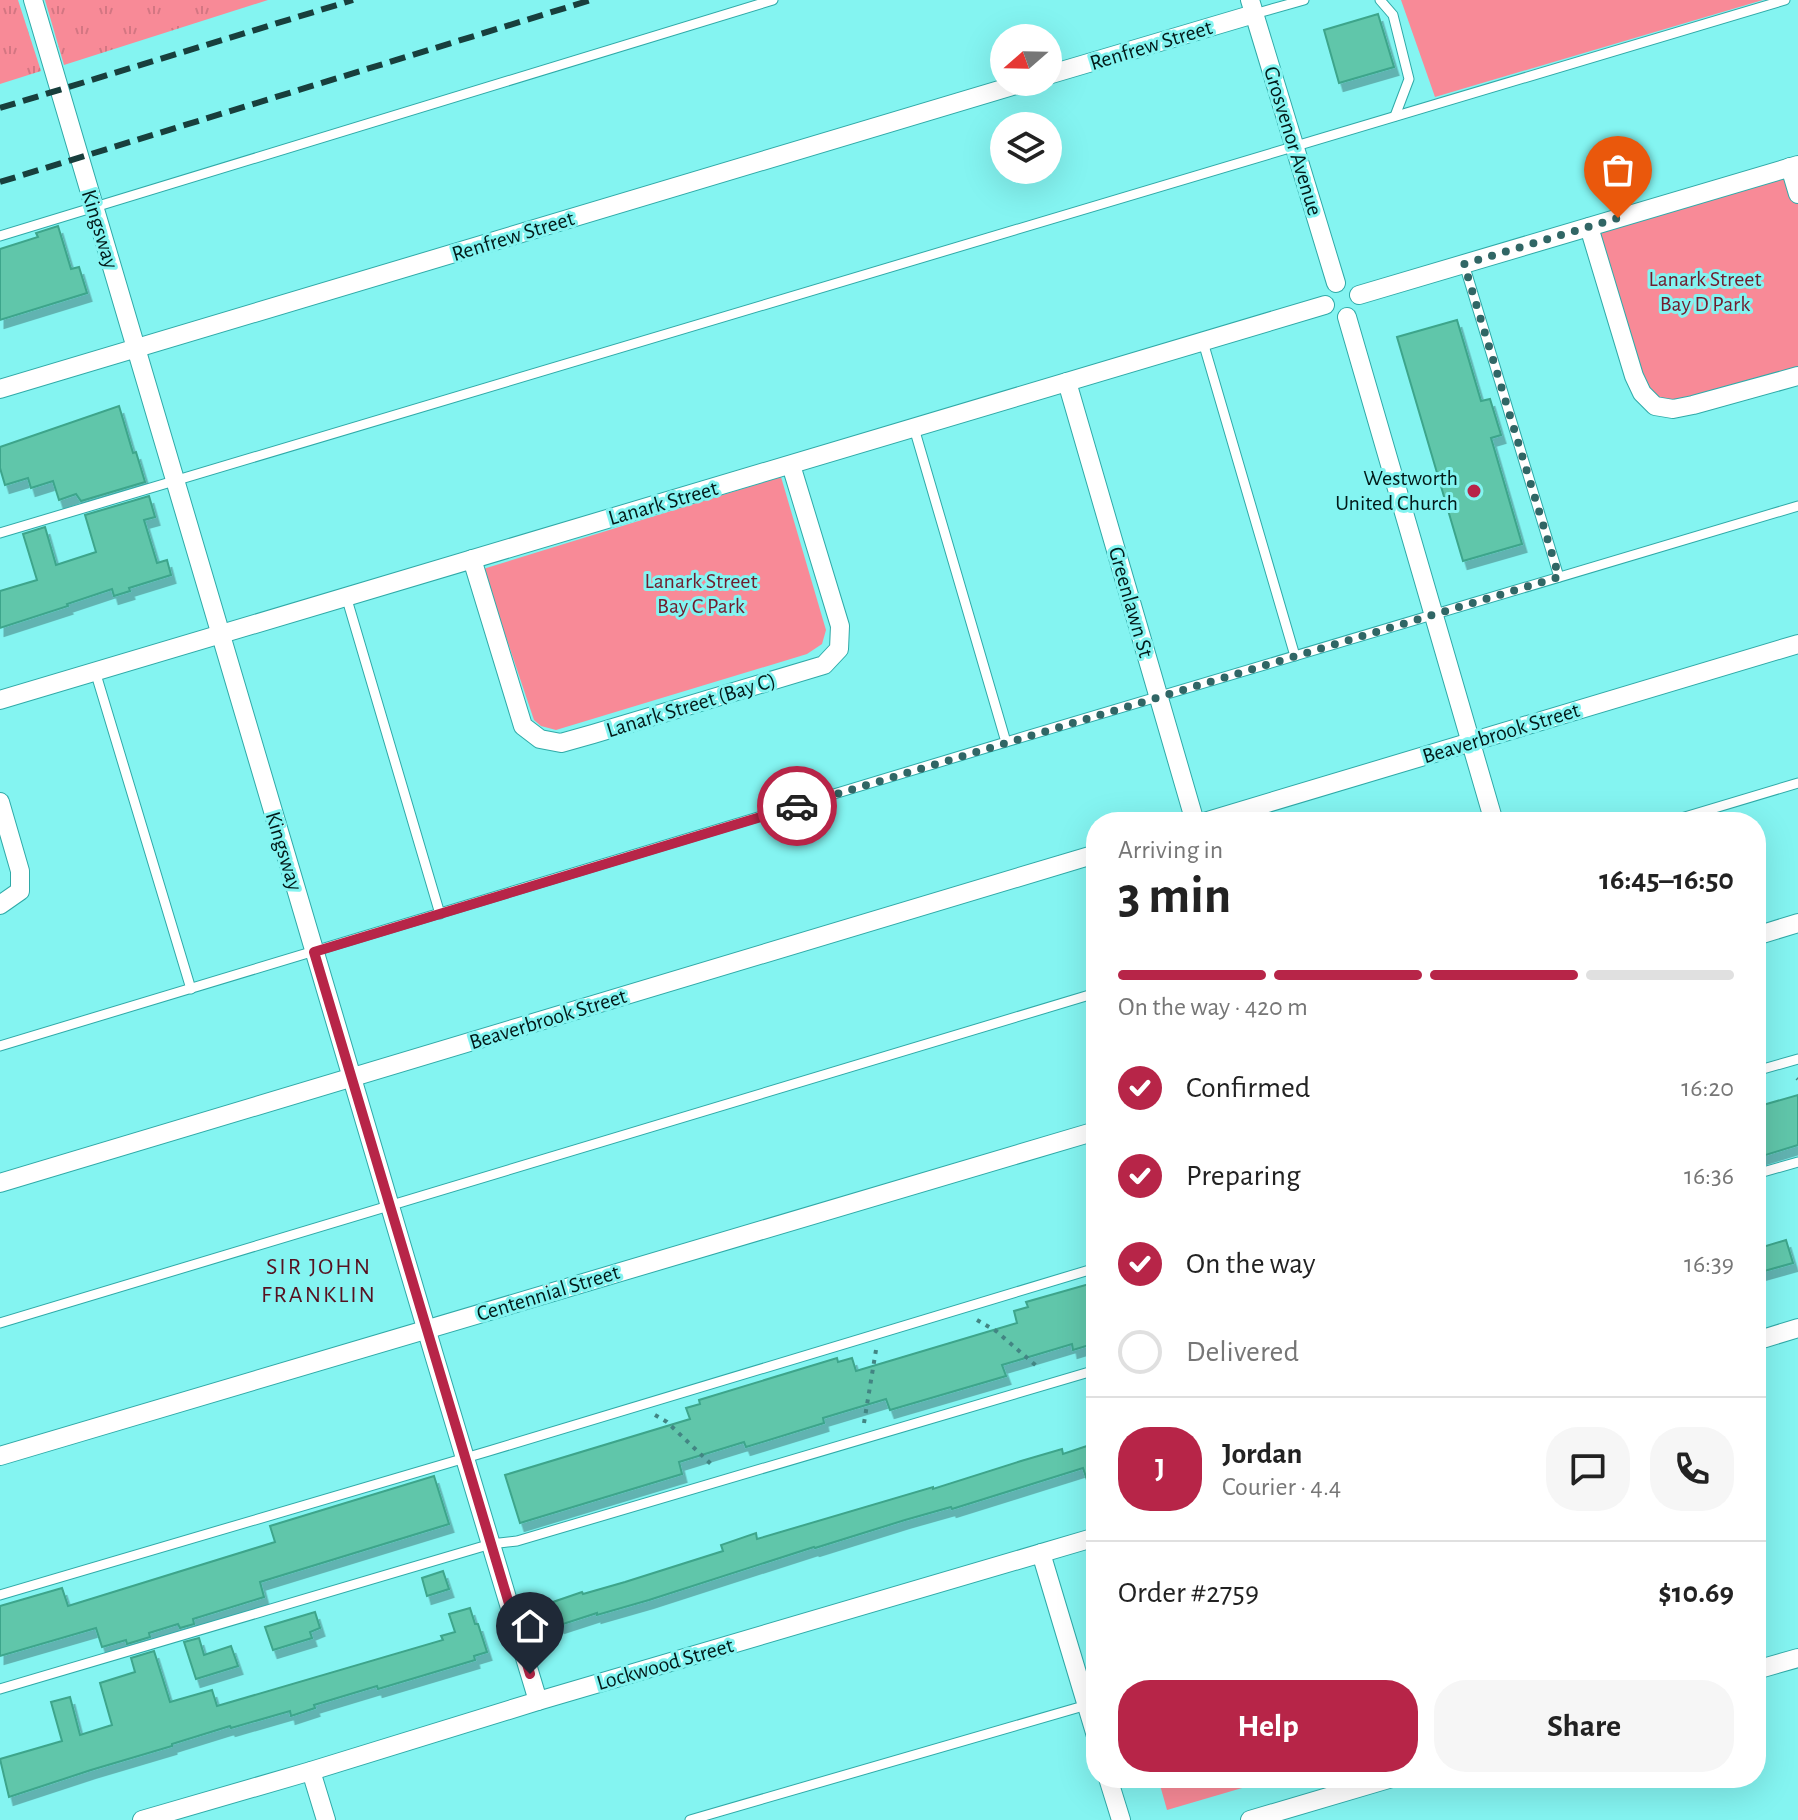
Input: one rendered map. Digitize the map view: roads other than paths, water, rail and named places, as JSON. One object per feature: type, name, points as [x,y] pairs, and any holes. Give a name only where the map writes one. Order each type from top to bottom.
[{"type":"street","name":"Kingsway","points":[[33,0],[538,1701]]},
{"type":"street","name":"Renfrew Street","points":[[1062,70],[1252,7]]},
{"type":"street","name":"Grosvenor Avenue","points":[[1252,7],[1336,283]]},
{"type":"street","name":"Renfrew Street","points":[[0,389],[990,93]]},
{"type":"street","points":[[1359,295],[1794,166],[1798,194]]},
{"type":"street","points":[[1589,227],[1634,376],[1642,393],[1655,406],[1673,409],[1693,405],[1798,376]]},
{"type":"street","points":[[1336,283],[1348,283],[1357,289],[1359,295],[1356,311],[1347,317],[1336,317],[1325,305],[1325,294],[1336,283]]},
{"type":"street","name":"Lanark Street","points":[[0,700],[1325,305]]},
{"type":"street","points":[[1347,317],[1491,812]]},
{"type":"street","name":"Greenlawn St","points":[[1067,382],[1192,812]]},
{"type":"street","name":"Lanark Street (Bay C)","points":[[472,559],[523,726],[540,739],[561,743],[593,734],[824,665],[839,649],[840,626],[791,465]]},
{"type":"street","name":"Beaverbrook Street","points":[[1237,812],[1798,644]]},
{"type":"street","points":[[0,802],[20,871],[20,891],[0,905]]},
{"type":"street","name":"Beaverbrook Street","points":[[0,1183],[1086,857]]},
{"type":"street","points":[[1766,933],[1798,923]]},
{"type":"street","name":"Centennial Street","points":[[0,1456],[1086,1134]]},
{"type":"street","points":[[1766,1338],[1798,1328]]},
{"type":"street","name":"Lockwood Street","points":[[142,1820],[1086,1540]]},
{"type":"street","points":[[1041,1553],[1086,1702]]},
{"type":"street","points":[[1766,1667],[1798,1658]]},
{"type":"street","points":[[311,1771],[326,1820]]},
{"type":"street","points":[[1111,1788],[1121,1820]]},
{"type":"street","points":[[1250,1820],[1358,1788]]},
{"type":"lane","points":[[0,236],[773,0]]},
{"type":"lane","points":[[1252,7],[1304,0]]},
{"type":"lane","points":[[1380,0],[1393,15],[1409,79],[1395,116]]},
{"type":"lane","points":[[0,533],[1785,0]]},
{"type":"lane","points":[[1464,264],[1559,577]]},
{"type":"lane","points":[[1203,342],[1295,656]]},
{"type":"lane","points":[[914,428],[1006,742]]},
{"type":"lane","points":[[0,1046],[1798,506]]},
{"type":"lane","points":[[346,596],[440,914]]},
{"type":"lane","points":[[95,671],[191,989]]},
{"type":"lane","points":[[1701,812],[1798,783]]},
{"type":"lane","points":[[0,1323],[1086,996]]},
{"type":"lane","points":[[1766,1068],[1798,1059]]},
{"type":"lane","points":[[1766,1171],[1798,1162]]},
{"type":"lane","points":[[0,1595],[465,1459],[1086,1271]]},
{"type":"lane","points":[[0,1689],[1086,1373]]},
{"type":"lane","points":[[690,1820],[1086,1705]]},
{"type":"railway","points":[[0,108],[353,0]]},
{"type":"railway","points":[[0,182],[591,0]]},
{"type":"place","name":"Westworth United Church","points":[[1474,491]]},
{"type":"district","name":"SIR JOHN FRANKLIN","points":[[319,1281]]},
{"type":"park label","name":"Lanark Street Bay D Park","points":[[1705,292]]},
{"type":"park label","name":"Lanark Street Bay C Park","points":[[701,594]]}]
